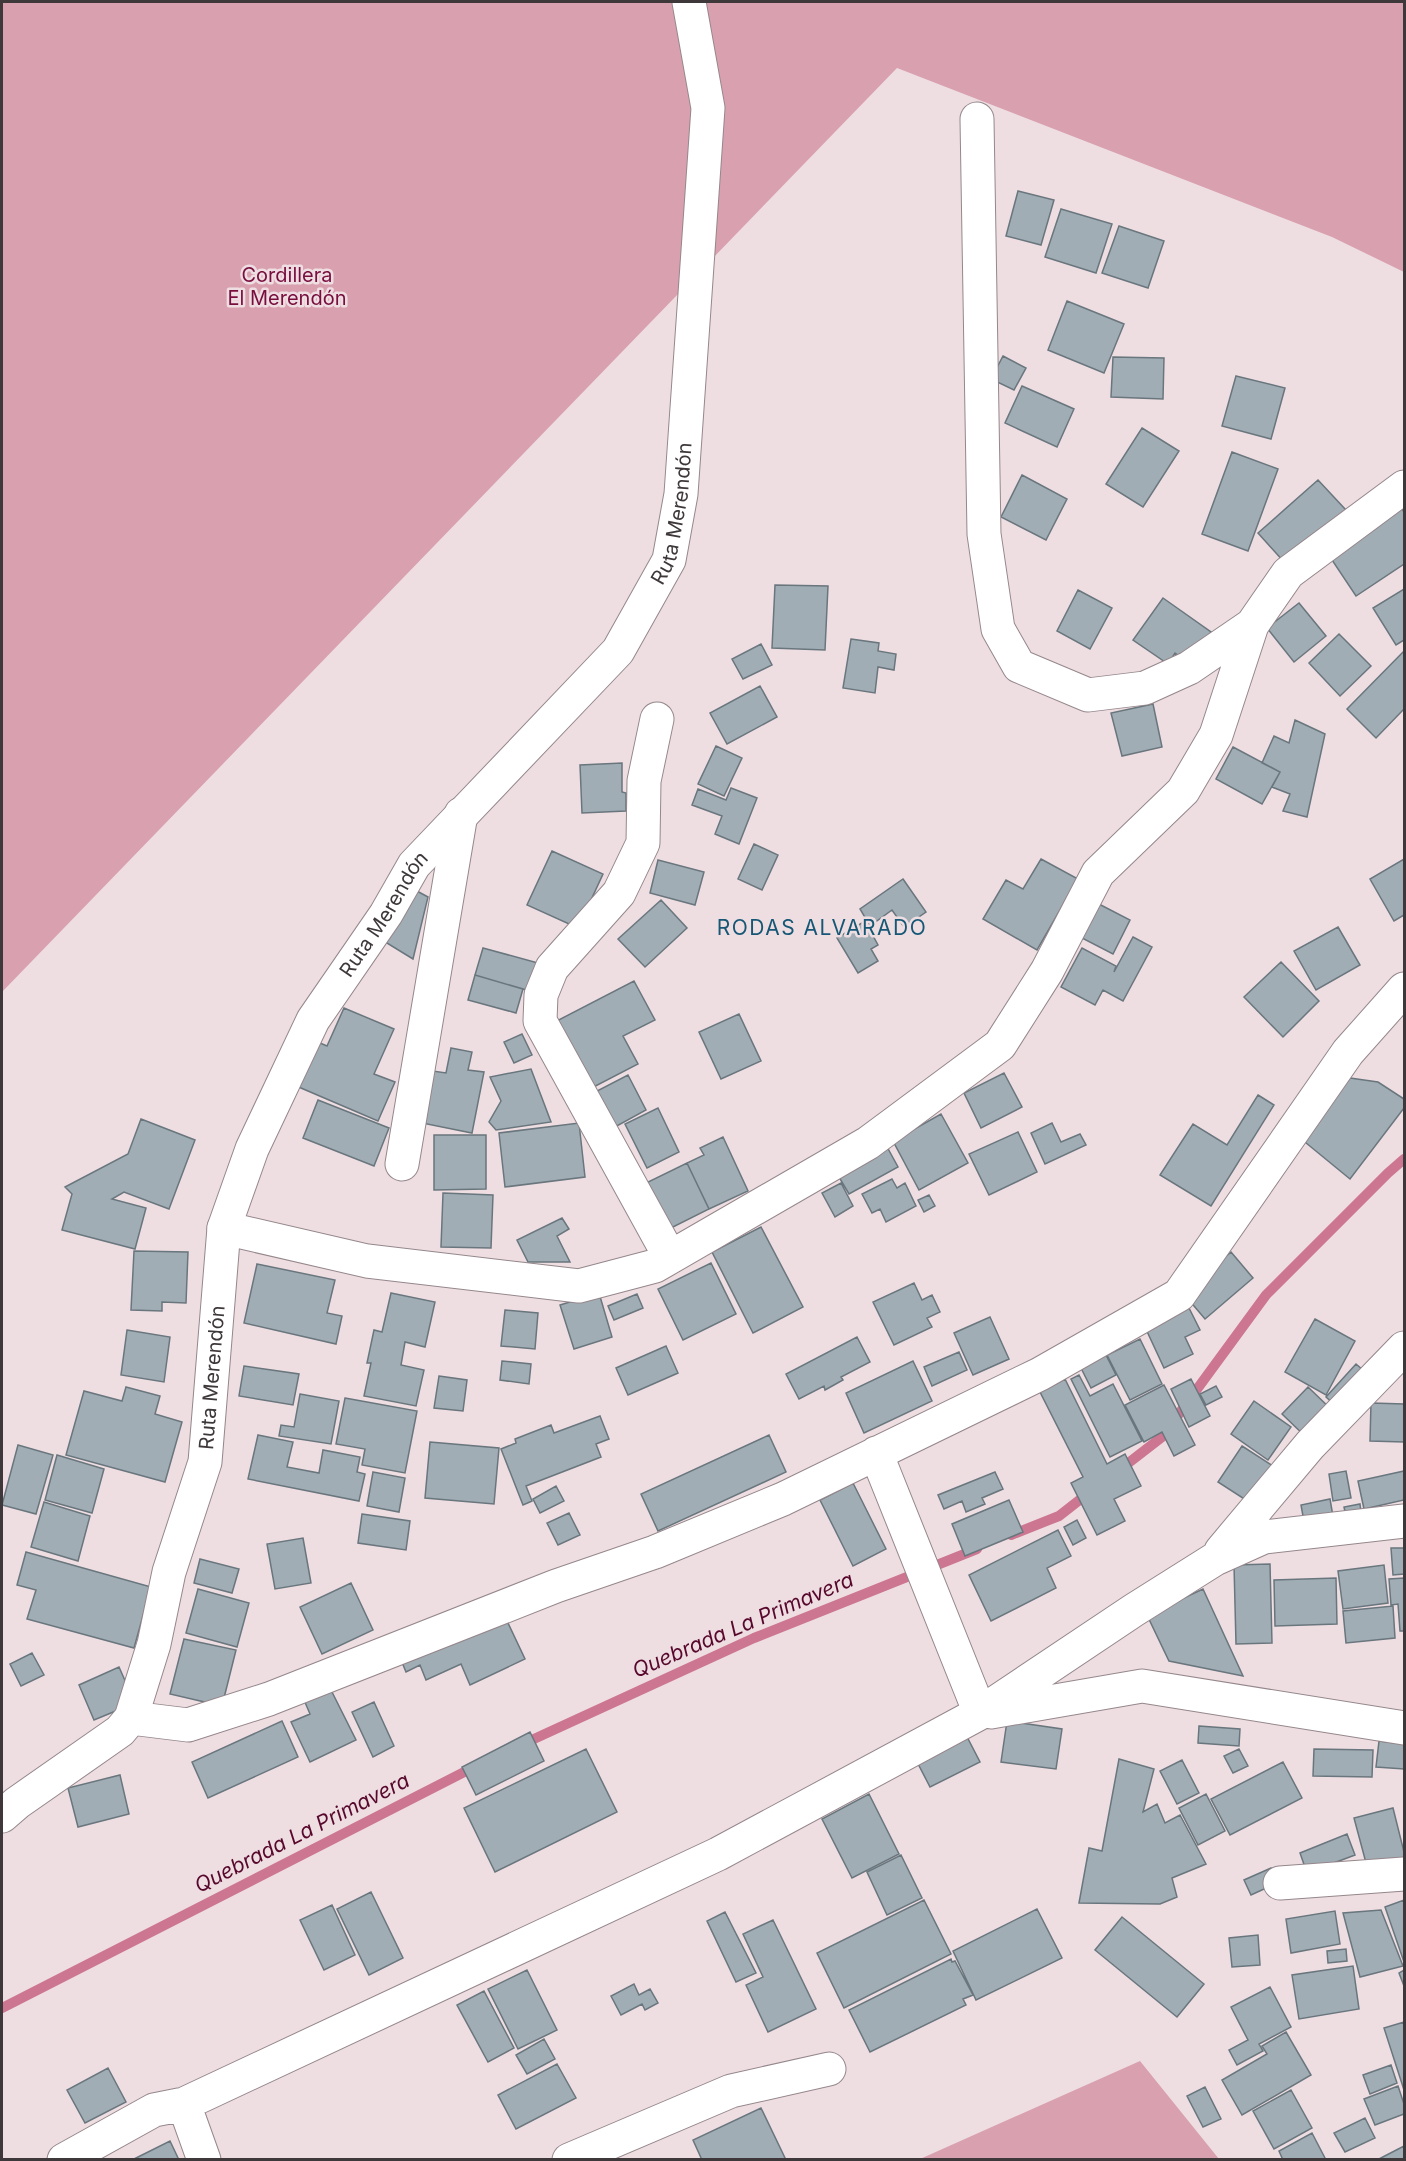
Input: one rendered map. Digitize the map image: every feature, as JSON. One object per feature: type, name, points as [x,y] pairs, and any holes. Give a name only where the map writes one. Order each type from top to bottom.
[{"type":"street","name":"Ruta Merendón","points":[[2,1816],[120,1731],[131,1718],[154,1644],[169,1572],[205,1462],[224,1228],[252,1149],[313,1020],[386,914],[414,865],[618,651],[669,560],[681,494],[708,108],[689,2]]},
{"type":"street","points":[[977,119],[984,534],[998,629],[1019,666],[1088,695],[1145,688],[1189,668],[1252,625]]},
{"type":"street","points":[[224,1228],[367,1261],[579,1287],[655,1266],[868,1143],[1000,1045],[1047,971],[1098,873],[1183,791],[1216,735],[1252,625],[1288,573],[1404,487]]},
{"type":"street","points":[[657,719],[644,781],[643,843],[619,893],[552,968],[541,995],[540,1021],[670,1257]]},
{"type":"street","points":[[402,1164],[461,814]]},
{"type":"street","points":[[131,1718],[188,1725],[269,1699],[556,1586],[655,1551],[783,1498],[1040,1374],[1179,1295],[1348,1052],[1404,989]]},
{"type":"street","points":[[1215,1559],[1310,1445],[1404,1348]]},
{"type":"street","points":[[876,1453],[980,1713]]},
{"type":"street","points":[[63,2160],[154,2110],[184,2104],[718,1854],[980,1713],[1215,1559],[1264,1537],[1404,1521]]},
{"type":"street","points":[[980,1713],[1142,1686],[1404,1728]]},
{"type":"street","points":[[1280,1883],[1404,1875]]},
{"type":"street","points":[[569,2160],[730,2091],[829,2069]]},
{"type":"street","points":[[184,2104],[204,2160]]},
{"type":"green space","name":"Cordillera El Merendón","points":[[2,2],[1404,2],[1404,272],[1332,237],[897,68],[2,992]]},
{"type":"green space","points":[[1140,2061],[1219,2159],[920,2159]]},
{"type":"building","points":[[1018,191],[1054,200],[1041,245],[1006,236]]},
{"type":"building","points":[[1061,209],[1112,224],[1096,273],[1045,257]]},
{"type":"building","points":[[1119,226],[1164,241],[1148,288],[1102,273]]},
{"type":"building","points":[[1067,301],[1124,324],[1104,373],[1048,350]]},
{"type":"building","points":[[1003,356],[1026,368],[1014,390],[991,379]]},
{"type":"building","points":[[1113,357],[1164,358],[1163,399],[1111,397]]},
{"type":"building","points":[[1236,376],[1285,388],[1271,439],[1222,426]]},
{"type":"building","points":[[1022,386],[1074,409],[1057,447],[1005,423]]},
{"type":"building","points":[[1142,428],[1179,451],[1143,507],[1106,484]]},
{"type":"building","points":[[1232,452],[1278,469],[1248,551],[1202,534]]},
{"type":"building","points":[[1022,475],[1067,499],[1046,540],[1001,517]]},
{"type":"building","points":[[1318,480],[1346,510],[1285,563],[1258,533]]},
{"type":"building","points":[[1401,507],[1404,512],[1404,564],[1356,596],[1328,554]]},
{"type":"building","points":[[775,585],[828,586],[825,650],[772,648]]},
{"type":"building","points":[[1404,589],[1404,640],[1396,645],[1373,608]]},
{"type":"building","points":[[1078,590],[1112,608],[1090,649],[1057,631]]},
{"type":"building","points":[[1163,598],[1211,632],[1189,663],[1175,653],[1168,664],[1133,640]]},
{"type":"building","points":[[1299,603],[1326,636],[1294,662],[1267,628]]},
{"type":"building","points":[[1339,634],[1371,666],[1340,696],[1309,663]]},
{"type":"building","points":[[851,639],[879,643],[878,651],[896,654],[894,670],[878,667],[875,693],[843,688]]},
{"type":"building","points":[[761,644],[772,665],[743,679],[732,659]]},
{"type":"building","points":[[1404,651],[1404,709],[1376,738],[1347,709]]},
{"type":"building","points":[[760,686],[777,717],[727,744],[710,713]]},
{"type":"building","points":[[1153,704],[1162,747],[1122,756],[1111,713]]},
{"type":"building","points":[[1295,720],[1325,734],[1307,817],[1283,811],[1290,794],[1272,787],[1280,772],[1262,763],[1274,736],[1289,743]]},
{"type":"building","points":[[716,746],[742,758],[724,796],[698,784]]},
{"type":"building","points":[[1233,747],[1280,772],[1262,804],[1216,779]]},
{"type":"building","points":[[622,763],[622,792],[626,793],[626,811],[582,813],[580,765]]},
{"type":"building","points":[[731,788],[757,798],[739,844],[715,834],[722,816],[692,805],[698,789],[726,800]]},
{"type":"building","points":[[754,844],[778,855],[762,890],[738,879]]},
{"type":"building","points":[[552,851],[603,874],[578,928],[527,905]]},
{"type":"building","points":[[1041,859],[1078,879],[1037,950],[983,919],[1006,880],[1023,889]]},
{"type":"building","points":[[1404,859],[1404,915],[1394,921],[1370,879]]},
{"type":"building","points":[[658,860],[704,872],[695,905],[650,893]]},
{"type":"building","points":[[903,879],[926,912],[904,927],[892,910],[870,926],[860,909]]},
{"type":"building","points":[[415,890],[428,897],[413,959],[382,940]]},
{"type":"building","points":[[661,900],[687,928],[645,967],[618,939]]},
{"type":"building","points":[[1095,902],[1130,920],[1113,954],[1078,936]]},
{"type":"building","points":[[865,921],[878,945],[871,949],[878,961],[858,973],[837,938]]},
{"type":"building","points":[[1338,927],[1360,965],[1316,990],[1294,951]]},
{"type":"building","points":[[1133,937],[1152,947],[1123,1001],[1103,990],[1095,1005],[1061,987],[1082,948],[1116,966],[1114,972]]},
{"type":"building","points":[[483,948],[538,963],[530,991],[475,975]]},
{"type":"building","points":[[1281,962],[1319,1001],[1283,1037],[1244,997]]},
{"type":"building","points":[[475,975],[523,989],[516,1013],[468,1000]]},
{"type":"building","points":[[634,981],[655,1020],[623,1036],[638,1064],[584,1092],[549,1025]]},
{"type":"building","points":[[344,1008],[394,1029],[374,1074],[395,1082],[378,1121],[287,1082],[306,1037],[327,1046]]},
{"type":"building","points":[[739,1014],[761,1061],[721,1079],[699,1032]]},
{"type":"building","points":[[522,1034],[532,1055],[514,1063],[504,1042]]},
{"type":"building","points":[[451,1048],[472,1052],[468,1070],[484,1072],[472,1133],[422,1123],[433,1071],[446,1073]]},
{"type":"building","points":[[531,1069],[551,1122],[496,1130],[489,1122],[501,1101],[490,1077]]},
{"type":"building","points":[[1004,1073],[1022,1107],[981,1128],[964,1093]]},
{"type":"building","points":[[628,1075],[646,1110],[615,1127],[597,1091]]},
{"type":"building","points":[[1350,1078],[1378,1082],[1404,1099],[1404,1108],[1350,1179],[1300,1138]]},
{"type":"building","points":[[1258,1095],[1274,1105],[1211,1206],[1160,1175],[1193,1124],[1227,1145]]},
{"type":"building","points":[[318,1100],[389,1128],[374,1166],[303,1138]]},
{"type":"building","points":[[658,1108],[679,1152],[647,1168],[625,1124]]},
{"type":"building","points":[[941,1114],[968,1163],[919,1190],[893,1141]]},
{"type":"building","points":[[141,1119],[195,1140],[169,1209],[124,1192],[112,1199],[146,1208],[135,1249],[62,1230],[72,1194],[65,1187],[128,1154]]},
{"type":"building","points":[[579,1123],[585,1177],[505,1187],[499,1133]]},
{"type":"building","points":[[1052,1123],[1061,1142],[1080,1134],[1086,1145],[1045,1164],[1031,1133]]},
{"type":"building","points":[[1018,1132],[1037,1172],[989,1195],[969,1154]]},
{"type":"building","points":[[434,1135],[486,1135],[486,1189],[434,1190]]},
{"type":"building","points":[[723,1137],[748,1191],[709,1209],[687,1163],[704,1155],[700,1148]]},
{"type":"building","points":[[886,1145],[898,1167],[849,1194],[836,1172]]},
{"type":"building","points":[[687,1163],[709,1209],[669,1229],[646,1183]]},
{"type":"building","points":[[892,1179],[897,1188],[905,1183],[916,1206],[886,1222],[880,1209],[872,1213],[862,1194]]},
{"type":"building","points":[[841,1183],[853,1206],[835,1217],[822,1193]]},
{"type":"building","points":[[443,1193],[493,1195],[491,1248],[441,1247]]},
{"type":"building","points":[[929,1195],[935,1206],[924,1212],[918,1200]]},
{"type":"building","points":[[562,1218],[569,1229],[557,1236],[570,1262],[528,1262],[517,1240]]},
{"type":"building","points":[[761,1227],[803,1307],[753,1333],[712,1252]]},
{"type":"building","points":[[134,1251],[188,1252],[186,1303],[162,1302],[162,1311],[131,1310]]},
{"type":"building","points":[[1231,1252],[1253,1278],[1205,1319],[1183,1293]]},
{"type":"building","points":[[711,1263],[736,1314],[683,1340],[658,1289]]},
{"type":"building","points":[[257,1264],[335,1280],[327,1313],[342,1316],[336,1344],[244,1323]]},
{"type":"building","points":[[914,1283],[922,1300],[932,1295],[940,1312],[927,1318],[932,1327],[894,1345],[873,1302]]},
{"type":"building","points":[[391,1293],[435,1302],[425,1347],[405,1342],[401,1365],[424,1370],[416,1406],[364,1396],[371,1363],[367,1363],[374,1330],[382,1332]]},
{"type":"building","points":[[599,1293],[612,1337],[574,1349],[560,1305]]},
{"type":"building","points":[[637,1294],[643,1308],[614,1320],[608,1306]]},
{"type":"building","points":[[1188,1306],[1200,1330],[1185,1337],[1193,1354],[1164,1368],[1145,1327]]},
{"type":"building","points":[[505,1310],[538,1313],[535,1349],[501,1346]]},
{"type":"building","points":[[990,1317],[1009,1359],[973,1375],[954,1333]]},
{"type":"building","points":[[1315,1319],[1355,1341],[1326,1395],[1285,1372]]},
{"type":"building","points":[[127,1330],[170,1337],[164,1382],[121,1375]]},
{"type":"building","points":[[857,1337],[870,1362],[841,1377],[843,1380],[825,1390],[824,1386],[799,1399],[786,1374]]},
{"type":"building","points":[[1140,1339],[1162,1384],[1130,1400],[1107,1355]]},
{"type":"building","points":[[666,1346],[678,1373],[628,1395],[616,1368]]},
{"type":"building","points":[[1102,1347],[1116,1375],[1091,1388],[1077,1360]]},
{"type":"building","points":[[959,1352],[967,1370],[932,1386],[924,1367]]},
{"type":"building","points":[[502,1361],[531,1364],[529,1384],[500,1380]]},
{"type":"building","points":[[913,1361],[932,1401],[864,1433],[846,1393]]},
{"type":"building","points":[[1356,1364],[1370,1376],[1340,1410],[1326,1397]]},
{"type":"building","points":[[244,1366],[299,1374],[293,1405],[239,1396]]},
{"type":"building","points":[[1079,1375],[1090,1396],[1113,1384],[1142,1441],[1110,1457],[1071,1379]]},
{"type":"building","points":[[439,1376],[467,1380],[463,1411],[434,1408]]},
{"type":"building","points":[[1065,1379],[1107,1464],[1125,1454],[1141,1486],[1114,1499],[1125,1521],[1097,1535],[1071,1483],[1083,1477],[1040,1392]]},
{"type":"building","points":[[1191,1379],[1210,1416],[1189,1427],[1171,1389]]},
{"type":"building","points":[[1164,1385],[1195,1445],[1174,1456],[1162,1432],[1144,1442],[1125,1405]]},
{"type":"building","points":[[1216,1386],[1222,1397],[1206,1405],[1200,1394]]},
{"type":"building","points":[[126,1387],[160,1396],[155,1414],[182,1422],[165,1482],[66,1455],[84,1391],[122,1401]]},
{"type":"building","points":[[1308,1387],[1335,1413],[1309,1440],[1282,1414]]},
{"type":"building","points":[[300,1394],[339,1401],[331,1444],[279,1436],[281,1425],[294,1427]]},
{"type":"building","points":[[345,1398],[417,1411],[405,1473],[362,1465],[365,1449],[336,1444]]},
{"type":"building","points":[[1254,1401],[1291,1427],[1268,1460],[1231,1434]]},
{"type":"building","points":[[1371,1403],[1404,1404],[1404,1442],[1370,1441]]},
{"type":"building","points":[[600,1416],[609,1439],[596,1444],[601,1457],[526,1486],[532,1501],[523,1505],[501,1449],[516,1443],[515,1439],[551,1425],[554,1433]]},
{"type":"building","points":[[258,1435],[293,1442],[287,1467],[319,1473],[323,1450],[360,1457],[357,1472],[365,1474],[359,1501],[248,1479]]},
{"type":"building","points":[[769,1435],[786,1472],[658,1531],[641,1494]]},
{"type":"building","points":[[430,1442],[499,1448],[494,1504],[425,1498]]},
{"type":"building","points":[[18,1445],[53,1455],[36,1514],[2,1505]]},
{"type":"building","points":[[1242,1446],[1276,1468],[1252,1504],[1218,1482]]},
{"type":"building","points":[[57,1455],[104,1469],[92,1513],[45,1500]]},
{"type":"building","points":[[1346,1471],[1351,1498],[1333,1501],[1329,1474]]},
{"type":"building","points":[[1404,1471],[1404,1500],[1364,1509],[1358,1481]]},
{"type":"building","points":[[373,1472],[405,1478],[399,1512],[367,1506]]},
{"type":"building","points":[[995,1472],[1003,1489],[982,1498],[985,1504],[966,1512],[962,1501],[944,1509],[938,1495]]},
{"type":"building","points":[[853,1483],[886,1549],[853,1566],[820,1500]]},
{"type":"building","points":[[556,1486],[564,1501],[540,1513],[533,1499]]},
{"type":"building","points":[[1330,1499],[1334,1522],[1305,1527],[1301,1505]]},
{"type":"building","points":[[1009,1500],[1023,1532],[965,1556],[952,1524]]},
{"type":"building","points":[[44,1502],[90,1516],[78,1561],[31,1547]]},
{"type":"building","points":[[1360,1504],[1361,1512],[1347,1521],[1344,1507]]},
{"type":"building","points":[[569,1513],[580,1535],[558,1545],[547,1523]]},
{"type":"building","points":[[362,1514],[410,1521],[406,1550],[358,1543]]},
{"type":"building","points":[[1077,1520],[1086,1538],[1073,1545],[1064,1527]]},
{"type":"building","points":[[1058,1530],[1071,1556],[1047,1568],[1056,1588],[991,1621],[969,1575]]},
{"type":"building","points":[[303,1538],[311,1583],[275,1589],[267,1544]]},
{"type":"building","points":[[1391,1548],[1404,1548],[1404,1574],[1393,1575]]},
{"type":"building","points":[[26,1552],[151,1587],[134,1648],[27,1619],[36,1590],[17,1585]]},
{"type":"building","points":[[200,1559],[239,1569],[232,1593],[194,1583]]},
{"type":"building","points":[[1270,1564],[1272,1643],[1236,1644],[1234,1565]]},
{"type":"building","points":[[1384,1565],[1388,1603],[1343,1609],[1338,1571]]},
{"type":"building","points":[[1336,1578],[1337,1624],[1275,1626],[1274,1580]]},
{"type":"building","points":[[1404,1578],[1404,1631],[1400,1631],[1398,1604],[1391,1605],[1389,1579]]},
{"type":"building","points":[[351,1583],[373,1630],[322,1654],[300,1607]]},
{"type":"building","points":[[198,1589],[249,1603],[237,1647],[186,1633]]},
{"type":"building","points":[[1203,1589],[1243,1676],[1169,1661],[1147,1615]]},
{"type":"building","points":[[1393,1606],[1395,1638],[1346,1643],[1343,1611]]},
{"type":"building","points":[[507,1621],[525,1659],[470,1685],[461,1664],[426,1680],[420,1665],[406,1672],[399,1655]]},
{"type":"building","points":[[184,1639],[236,1650],[222,1706],[170,1694]]},
{"type":"building","points":[[32,1653],[44,1675],[21,1686],[10,1664]]},
{"type":"building","points":[[119,1667],[135,1703],[94,1720],[79,1685]]},
{"type":"building","points":[[330,1688],[356,1740],[310,1762],[291,1722],[310,1714],[304,1700]]},
{"type":"building","points":[[374,1702],[394,1746],[373,1757],[352,1712]]},
{"type":"building","points":[[282,1721],[298,1757],[208,1798],[192,1762]]},
{"type":"building","points":[[1007,1721],[1062,1729],[1056,1769],[1001,1762]]},
{"type":"building","points":[[1199,1726],[1240,1729],[1239,1746],[1198,1743]]},
{"type":"building","points":[[964,1731],[980,1762],[930,1787],[914,1756]]},
{"type":"building","points":[[530,1732],[544,1761],[476,1795],[462,1767]]},
{"type":"building","points":[[1379,1741],[1404,1744],[1404,1769],[1376,1767]]},
{"type":"building","points":[[586,1749],[617,1812],[495,1872],[464,1808]]},
{"type":"building","points":[[1239,1749],[1248,1766],[1233,1773],[1224,1756]]},
{"type":"building","points":[[1314,1749],[1373,1750],[1372,1777],[1313,1776]]},
{"type":"building","points":[[1119,1759],[1154,1769],[1143,1812],[1157,1804],[1165,1823],[1180,1815],[1206,1864],[1172,1878],[1177,1897],[1160,1904],[1079,1903],[1089,1848],[1102,1851]]},
{"type":"building","points":[[1182,1760],[1199,1793],[1177,1804],[1160,1771]]},
{"type":"building","points":[[1283,1762],[1302,1798],[1230,1835],[1211,1799]]},
{"type":"building","points":[[120,1775],[129,1814],[78,1827],[68,1788]]},
{"type":"building","points":[[869,1794],[899,1854],[852,1878],[822,1819]]},
{"type":"building","points":[[1206,1794],[1225,1831],[1198,1845],[1179,1808]]},
{"type":"building","points":[[1393,1808],[1404,1852],[1404,1865],[1369,1874],[1354,1818]]},
{"type":"building","points":[[1347,1834],[1355,1855],[1307,1873],[1300,1853]]},
{"type":"building","points":[[901,1855],[922,1898],[887,1915],[867,1872]]},
{"type":"building","points":[[1271,1868],[1277,1883],[1251,1895],[1244,1880]]},
{"type":"building","points":[[371,1892],[403,1958],[369,1975],[337,1909]]},
{"type":"building","points":[[924,1900],[951,1954],[844,2008],[817,1953]]},
{"type":"building","points":[[1404,1900],[1404,1962],[1385,1907]]},
{"type":"building","points":[[332,1905],[355,1955],[324,1970],[300,1920]]},
{"type":"building","points":[[1037,1909],[1062,1958],[976,2000],[953,1951]]},
{"type":"building","points":[[1381,1910],[1403,1966],[1360,1977],[1343,1913]]},
{"type":"building","points":[[1335,1911],[1340,1944],[1291,1953],[1286,1919]]},
{"type":"building","points":[[725,1912],[756,1973],[736,1982],[707,1921]]},
{"type":"building","points":[[1122,1917],[1204,1984],[1177,2017],[1095,1950]]},
{"type":"building","points":[[773,1920],[816,2009],[768,2032],[746,1985],[763,1977],[743,1934]]},
{"type":"building","points":[[1258,1935],[1260,1965],[1232,1967],[1229,1938]]},
{"type":"building","points":[[1346,1949],[1347,1961],[1328,1963],[1327,1951]]},
{"type":"building","points":[[951,1959],[952,1962],[955,1961],[973,1995],[963,1999],[966,2005],[870,2052],[849,2010]]},
{"type":"building","points":[[1353,1966],[1359,2009],[1299,2019],[1292,1975]]},
{"type":"building","points":[[527,1970],[557,2030],[518,2049],[488,1989]]},
{"type":"building","points":[[1404,1970],[1404,1986],[1399,1973]]},
{"type":"building","points":[[634,1984],[639,1995],[650,1989],[658,2003],[645,2010],[642,2004],[621,2015],[611,1996]]},
{"type":"building","points":[[1270,1987],[1291,2027],[1259,2044],[1263,2051],[1237,2065],[1229,2050],[1248,2040],[1231,2007]]},
{"type":"building","points":[[484,1991],[514,2048],[488,2062],[457,2005]]},
{"type":"building","points":[[1404,2022],[1404,2090],[1384,2028]]},
{"type":"building","points":[[1286,2032],[1311,2075],[1242,2115],[1222,2080],[1267,2054],[1262,2046]]},
{"type":"building","points":[[544,2039],[555,2059],[527,2074],[516,2055]]},
{"type":"building","points":[[557,2064],[576,2098],[516,2129],[498,2095]]},
{"type":"building","points":[[1391,2065],[1397,2083],[1370,2094],[1363,2075]]},
{"type":"building","points":[[108,2068],[126,2102],[85,2123],[67,2090]]},
{"type":"building","points":[[1398,2086],[1404,2104],[1404,2114],[1375,2125],[1364,2099]]},
{"type":"building","points":[[1205,2087],[1221,2119],[1203,2127],[1187,2096]]},
{"type":"building","points":[[1291,2090],[1312,2128],[1274,2149],[1253,2111]]},
{"type":"building","points":[[761,2108],[786,2160],[702,2160],[693,2140]]},
{"type":"building","points":[[1365,2118],[1375,2138],[1345,2152],[1334,2133]]},
{"type":"building","points":[[1312,2133],[1326,2160],[1283,2160],[1279,2151]]},
{"type":"building","points":[[170,2141],[179,2160],[132,2160]]},
{"type":"building","points":[[1404,2146],[1404,2160],[1377,2160]]},
{"type":"waterway","name":"Quebrada La Primavera","points":[[1118,1471],[1162,1437],[1266,1295],[1404,1159]]},
{"type":"waterway","name":"Quebrada La Primavera","points":[[1011,1535],[1059,1516],[1091,1491]]},
{"type":"waterway","name":"Quebrada La Primavera","points":[[523,1744],[754,1638],[977,1549]]},
{"type":"waterway","name":"Quebrada La Primavera","points":[[2,2008],[476,1766]]},
{"type":"district","name":"RODAS ALVARADO","points":[[822,928]]}]
